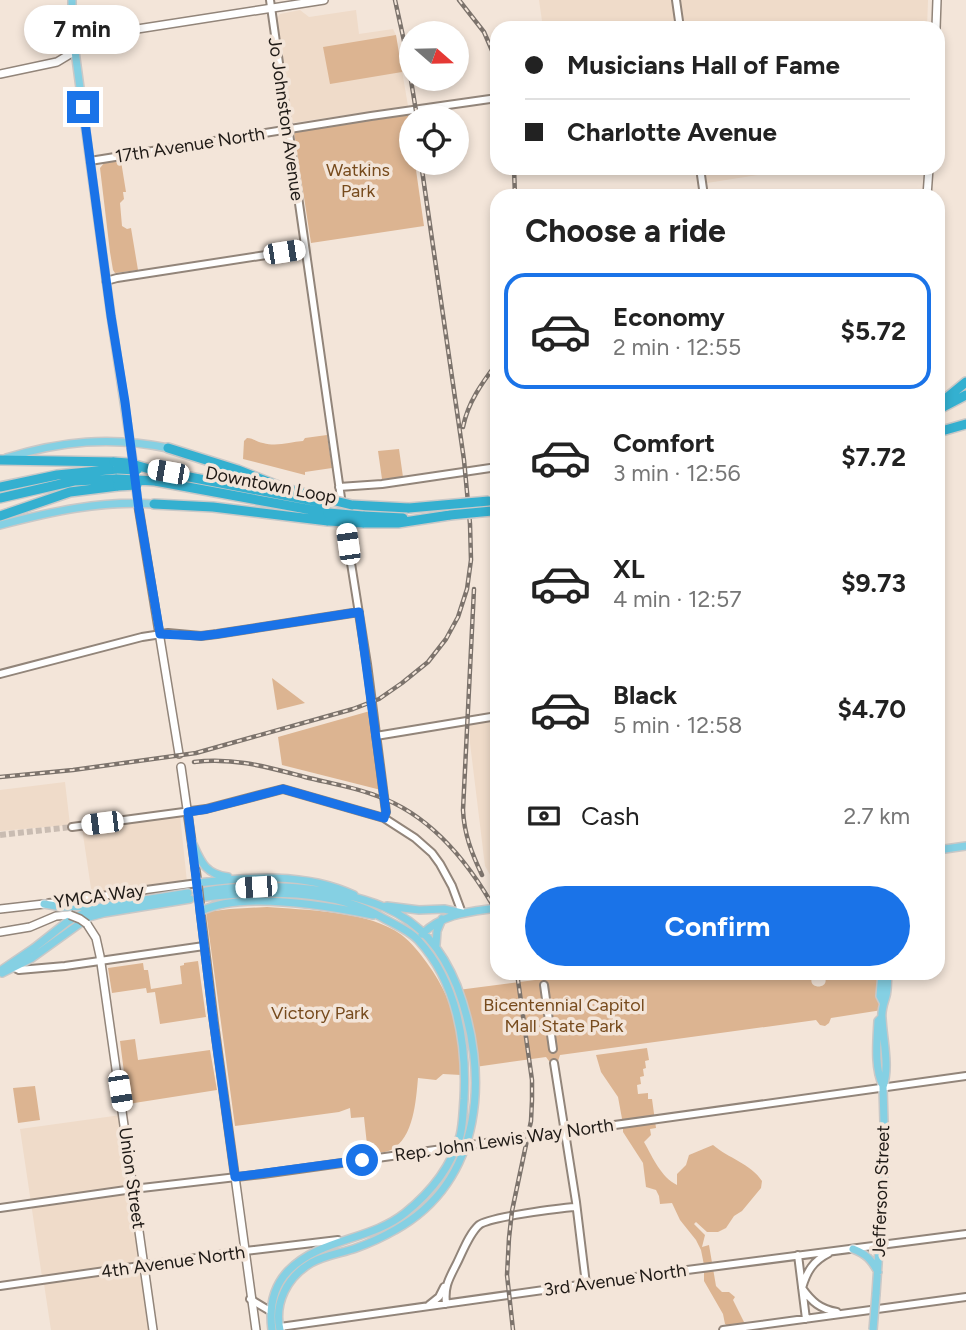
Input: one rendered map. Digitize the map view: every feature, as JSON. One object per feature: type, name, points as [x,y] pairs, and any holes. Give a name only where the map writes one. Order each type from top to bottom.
[{"type":"highway","points":[[945,401],[966,382]]},
{"type":"highway","points":[[945,404],[966,395]]},
{"type":"highway","points":[[945,431],[966,424]]},
{"type":"highway","points":[[945,432],[966,429]]},
{"type":"highway","points":[[168,448],[323,501]]},
{"type":"highway","points":[[0,460],[116,474]]},
{"type":"highway","name":"Downtown Loop","points":[[328,517],[155,481],[142,484],[116,474],[128,463],[153,470],[352,505],[364,515],[450,515],[490,506]]},
{"type":"highway","points":[[0,487],[57,475],[116,474]]},
{"type":"highway","points":[[0,498],[116,474]]},
{"type":"highway","points":[[0,516],[116,474]]},
{"type":"highway","points":[[155,504],[328,517],[364,515],[382,524],[411,516]]},
{"type":"highway","name":"Downtown Loop","points":[[411,516],[490,506]]},
{"type":"main road","points":[[72,0],[75,51],[106,281],[138,504],[179,754]]},
{"type":"main road","points":[[73,29],[83,35],[100,36],[270,4],[324,0]]},
{"type":"main road","points":[[936,21],[937,0]]},
{"type":"main road","points":[[0,74],[57,62],[100,36]]},
{"type":"main road","points":[[57,62],[70,65],[78,72]]},
{"type":"main road","points":[[0,460],[64,444],[90,441],[130,442],[168,448]]},
{"type":"main road","points":[[0,526],[49,512],[79,507],[155,504]]},
{"type":"main road","points":[[181,767],[202,889],[200,908],[204,946],[256,1330]]},
{"type":"main road","points":[[192,842],[205,867],[211,872],[239,878],[298,879],[322,883],[392,911],[424,932],[448,966],[458,990],[474,1051],[475,1094],[472,1120],[466,1146],[446,1186],[434,1201],[394,1231],[311,1263],[286,1287],[274,1329]]},
{"type":"main road","points":[[945,849],[966,846]]},
{"type":"main road","points":[[202,889],[239,878]]},
{"type":"main road","points":[[202,889],[300,888],[419,910],[444,909],[462,913]]},
{"type":"main road","points":[[202,889],[301,895],[370,910],[408,932],[430,956],[442,973],[460,1031],[465,1076],[462,1128],[443,1173],[402,1216],[380,1228],[312,1253],[296,1264],[282,1278],[274,1293],[270,1311],[274,1329]]},
{"type":"main road","points":[[189,896],[89,917],[32,958],[15,968],[0,972],[67,922],[89,910],[189,896]]},
{"type":"main road","points":[[200,908],[225,904],[282,902],[325,906],[382,917]]},
{"type":"main road","points":[[44,904],[62,907],[107,906]]},
{"type":"main road","name":"YMCA Way","points":[[0,909],[44,904]]},
{"type":"main road","points":[[417,939],[442,919],[490,909]]},
{"type":"main road","name":"Union Street","points":[[0,932],[30,927],[56,916],[70,915],[87,924],[96,938],[153,1330]]},
{"type":"main road","points":[[436,946],[435,938],[442,919]]},
{"type":"main road","name":"Jefferson Street","points":[[881,980],[880,996],[883,1002]]},
{"type":"main road","name":"Jefferson Street","points":[[873,1330],[885,1151],[885,1055],[882,1018],[887,980]]},
{"type":"main road","points":[[853,1249],[868,1256],[878,1273]]},
{"type":"street","points":[[676,0],[679,21]]},
{"type":"street","name":"Jo Johnston Avenue","points":[[270,4],[359,612],[386,812],[384,818]]},
{"type":"street","name":"17th Avenue North","points":[[90,161],[490,99]]},
{"type":"street","points":[[106,281],[305,249]]},
{"type":"street","points":[[339,487],[382,484],[490,468]]},
{"type":"street","points":[[0,674],[160,634],[201,636],[359,612]]},
{"type":"street","points":[[376,736],[490,717]]},
{"type":"street","points":[[72,827],[207,809],[283,789],[384,818],[415,838],[432,853],[447,876],[462,913]]},
{"type":"street","name":"YMCA Way","points":[[44,904],[202,889]]},
{"type":"street","points":[[15,968],[19,970],[101,961],[204,946]]},
{"type":"street","points":[[544,985],[552,1049]]},
{"type":"street","points":[[554,1063],[586,1284]]},
{"type":"street","name":"Rep. John Lewis Way North","points":[[0,1208],[966,1076]]},
{"type":"street","points":[[427,1307],[439,1297],[479,1226],[486,1222],[576,1207]]},
{"type":"street","name":"3rd Avenue North","points":[[274,1329],[586,1284],[966,1234]]},
{"type":"street","name":"4th Avenue North","points":[[0,1286],[245,1251],[347,1240]]},
{"type":"street","points":[[305,1244],[310,1247],[312,1253],[311,1263]]},
{"type":"street","points":[[802,1288],[812,1265],[832,1251]]},
{"type":"street","points":[[798,1255],[806,1319]]},
{"type":"street","points":[[446,1304],[444,1292],[447,1283]]},
{"type":"street","points":[[802,1288],[817,1306],[846,1314]]},
{"type":"street","points":[[723,1330],[966,1297]]},
{"type":"street","points":[[250,1299],[270,1311]]},
{"type":"shaded area","points":[[539,0],[928,0],[927,21],[542,21]]},
{"type":"shaded area","points":[[300,10],[309,17],[356,10],[359,34],[393,29],[399,53],[399,91],[405,91],[408,105],[292,123],[277,18],[280,14]]},
{"type":"shaded area","points":[[706,175],[758,175],[707,183]]},
{"type":"shaded area","points":[[490,722],[490,875],[485,866],[470,725]]},
{"type":"shaded area","points":[[65,782],[70,825],[0,831],[0,790]]},
{"type":"shaded area","points":[[180,815],[187,882],[92,895],[82,828]]},
{"type":"shaded area","points":[[121,1115],[142,1264],[42,1277],[20,1129]]},
{"type":"shaded area","points":[[141,1269],[149,1330],[51,1330],[44,1284]]},
{"type":"green space","points":[[396,35],[399,72],[330,84],[323,47]]},
{"type":"green space","name":"Watkins Park","points":[[399,116],[399,175],[417,175],[424,226],[311,243],[294,132]]},
{"type":"green space","points":[[121,161],[126,192],[123,192],[124,199],[120,203],[122,226],[131,228],[138,270],[115,273],[100,168],[104,163]]},
{"type":"green space","points":[[327,435],[332,468],[305,472],[305,475],[243,459],[244,441],[247,438],[278,444]]},
{"type":"green space","points":[[399,449],[403,477],[382,479],[378,451]]},
{"type":"green space","points":[[272,678],[305,703],[277,710]]},
{"type":"green space","points":[[370,711],[381,790],[282,765],[278,737]]},
{"type":"green space","name":"Victory Park","points":[[267,907],[332,912],[381,924],[409,941],[440,984],[452,1011],[461,1075],[443,1074],[436,1080],[418,1078],[415,1107],[409,1128],[405,1137],[391,1150],[368,1154],[364,1117],[351,1118],[350,1108],[339,1112],[235,1126],[206,912]]},
{"type":"green space","points":[[198,961],[206,1017],[160,1024],[155,992],[147,993],[146,988],[112,993],[108,968],[143,963],[144,970],[148,970],[151,989],[182,984],[180,966]]},
{"type":"green space","name":"Bicentennial Capitol Mall State Park","points":[[535,980],[812,980],[818,987],[825,983],[825,980],[887,980],[882,1010],[831,1018],[825,1026],[816,1020],[560,1055],[554,1063],[546,1057],[475,1067],[458,990]]},
{"type":"green space","points":[[135,1039],[138,1060],[210,1050],[217,1090],[128,1104],[120,1041]]},
{"type":"green space","points":[[647,1048],[649,1060],[645,1061],[644,1076],[640,1077],[641,1084],[637,1085],[638,1094],[648,1093],[648,1099],[652,1099],[656,1128],[650,1129],[651,1135],[644,1142],[662,1172],[677,1185],[677,1174],[686,1165],[689,1155],[713,1145],[752,1170],[762,1181],[761,1188],[726,1228],[718,1232],[707,1232],[696,1222],[694,1224],[705,1235],[702,1247],[709,1245],[716,1286],[722,1292],[729,1292],[735,1297],[733,1300],[744,1322],[753,1330],[735,1330],[725,1324],[723,1314],[704,1281],[704,1265],[696,1240],[680,1220],[672,1203],[660,1204],[656,1190],[646,1187],[643,1163],[623,1132],[618,1097],[601,1072],[596,1055]]},
{"type":"green space","points":[[35,1086],[40,1120],[18,1123],[13,1088]]},
{"type":"tunnel","points":[[0,835],[72,827]]},
{"type":"railway","points":[[395,0],[415,105]]},
{"type":"railway","points":[[459,0],[484,32],[490,46]]},
{"type":"railway","points":[[0,777],[196,753],[353,709],[379,699],[402,683],[428,662],[446,639],[458,617],[467,589],[471,560],[470,524],[464,460],[423,175]]},
{"type":"railway","points":[[514,175],[515,189]]},
{"type":"railway","points":[[463,427],[472,401],[490,373]]},
{"type":"railway","points":[[474,589],[463,810],[469,844],[482,875]]},
{"type":"railway","points":[[194,762],[236,762],[263,767],[359,790],[397,804],[432,828],[447,843],[490,902]]},
{"type":"railway","points":[[513,1330],[507,1275],[509,1238],[531,1121],[532,1100],[532,1080],[518,980]]},
{"type":"route","points":[[83,107],[139,510],[160,634],[201,636],[359,612],[386,812],[384,818],[283,789],[188,812],[235,1177],[362,1160]]}]
